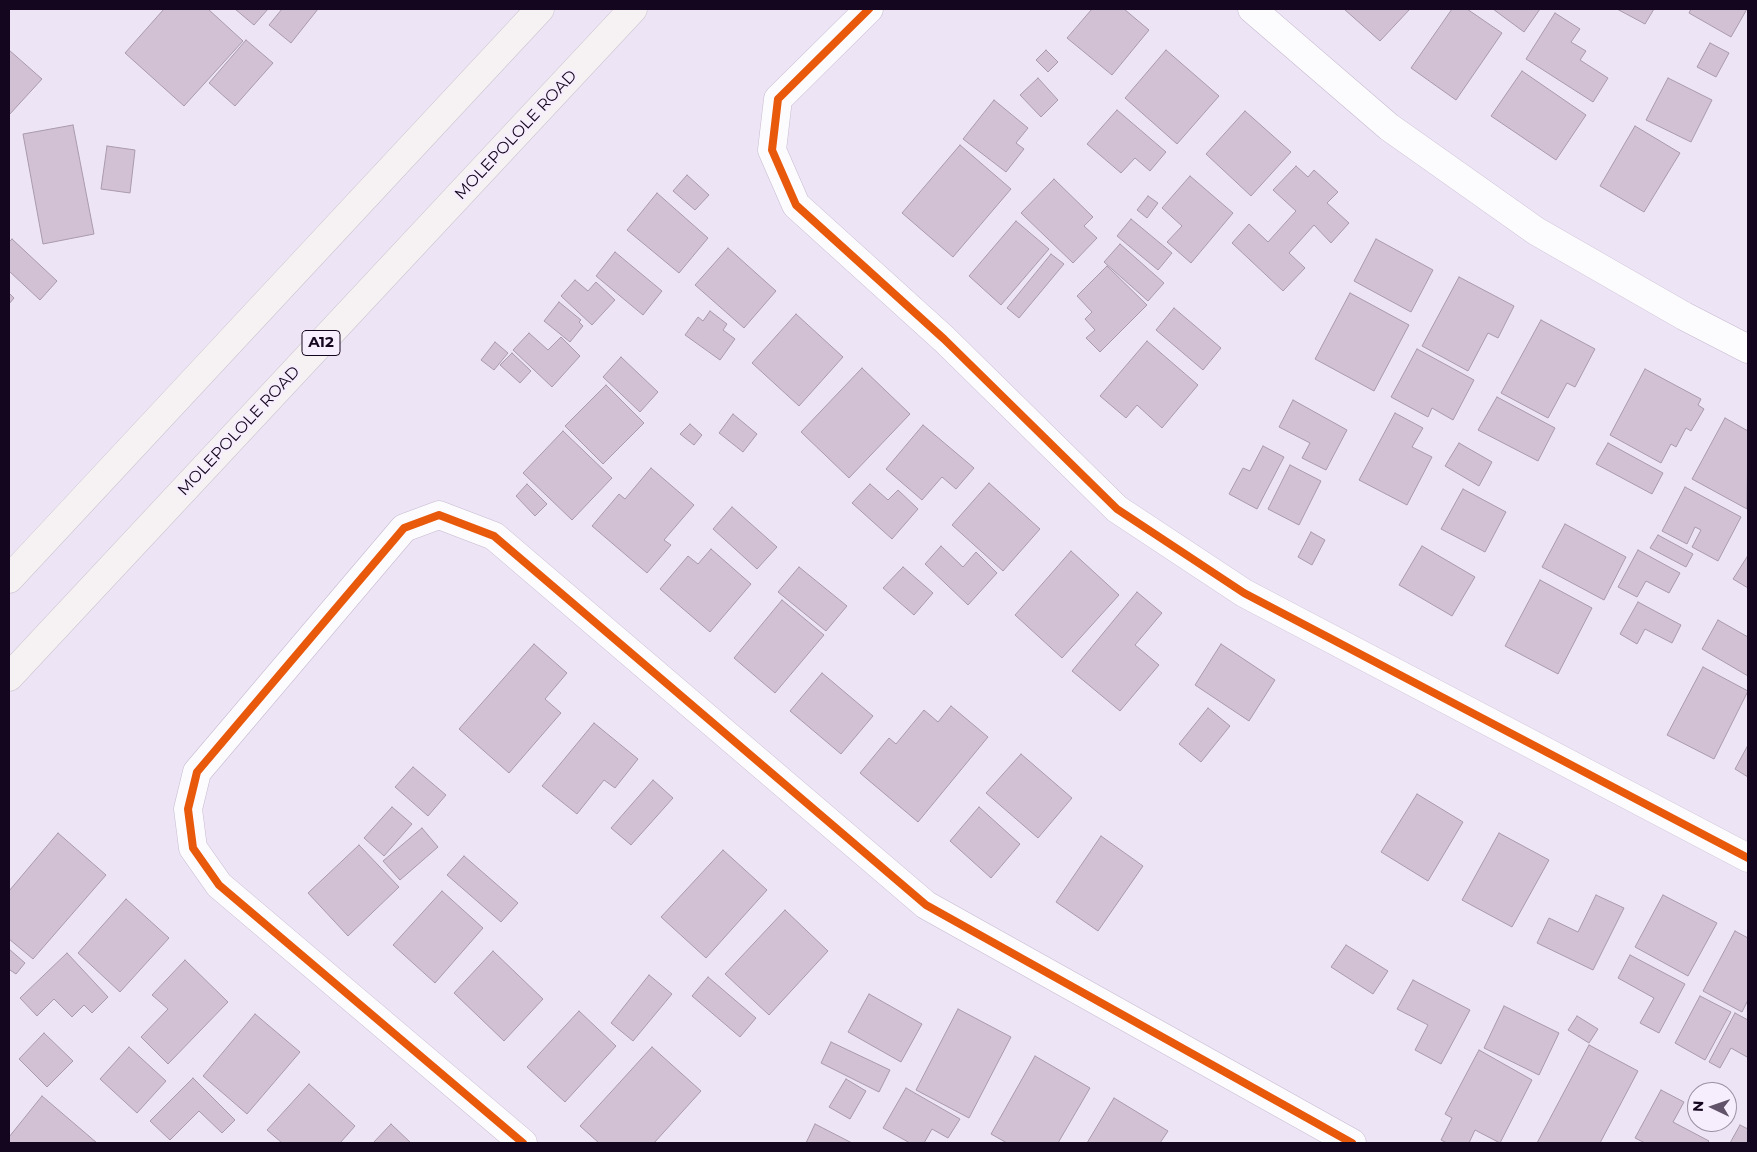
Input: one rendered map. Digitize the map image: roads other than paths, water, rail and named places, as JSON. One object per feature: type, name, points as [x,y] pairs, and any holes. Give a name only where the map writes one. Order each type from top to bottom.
[{"type":"main road","points":[[9,579],[540,9]]},
{"type":"main road","name":"MOLEPOLOLE ROAD","points":[[9,677],[633,9]]},
{"type":"street","points":[[869,9],[778,100],[772,150],[796,205],[944,339],[1117,509],[1244,593],[1748,858]]},
{"type":"street","points":[[1252,9],[1388,127],[1536,231],[1684,316],[1748,348]]},
{"type":"street","points":[[523,1143],[219,885],[194,848],[188,809],[198,772],[404,528],[439,515],[494,536],[926,905],[1352,1143]]}]
